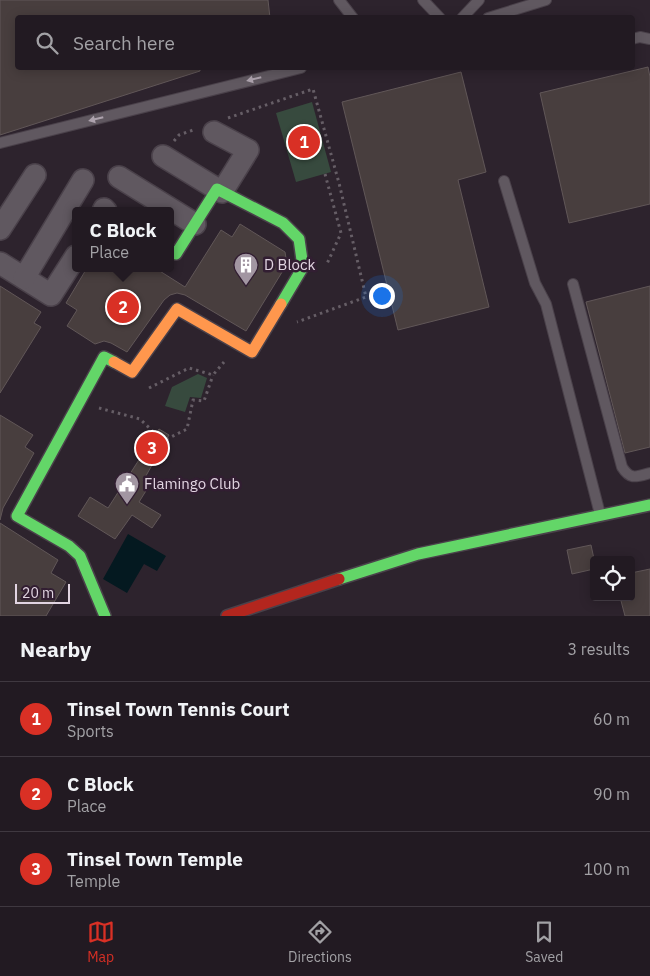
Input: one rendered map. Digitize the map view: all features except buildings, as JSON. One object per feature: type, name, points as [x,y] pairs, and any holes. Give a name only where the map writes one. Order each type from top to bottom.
[{"type":"street","points":[[174,253],[176,254],[248,150],[212,127]]},
{"type":"street","points":[[105,616],[80,556],[69,546],[17,516],[104,357],[132,372],[178,309],[252,352],[302,267],[299,239],[283,223],[219,190],[164,156]]},
{"type":"street","points":[[0,229],[35,174]]},
{"type":"street","points":[[119,177],[168,207]]},
{"type":"street","points":[[24,278],[83,180]]},
{"type":"street","points":[[174,211],[195,224]]},
{"type":"street","points":[[0,263],[52,295],[72,262]]},
{"type":"street","points":[[227,616],[418,554],[650,505]]},
{"type":"lane","points":[[339,0],[351,15]]},
{"type":"lane","points":[[422,0],[437,15]]},
{"type":"lane","points":[[465,15],[479,0]]},
{"type":"lane","points":[[498,15],[546,0]]},
{"type":"lane","points":[[635,38],[650,39]]},
{"type":"lane","points":[[0,143],[293,70]]},
{"type":"lane","points":[[504,181],[535,282],[546,304],[601,516]]},
{"type":"lane","points":[[573,284],[622,467],[626,474],[632,477],[650,473]]},
{"type":"path","points":[[164,156],[179,135],[212,127],[313,89],[340,183],[366,297],[294,324]]},
{"type":"path","points":[[94,407],[140,419],[163,442],[187,429],[193,400],[204,401],[212,374],[239,344]]},
{"type":"path","points":[[141,384],[150,388],[189,368],[212,374]]},
{"type":"green space","points":[[312,102],[331,172],[296,182],[276,113]]},
{"type":"green space","points":[[198,374],[207,378],[201,398],[190,397],[185,412],[165,406],[172,387]]},
{"type":"water","points":[[128,534],[166,556],[157,571],[144,564],[127,593],[103,579]]},
{"type":"traffic: fast","points":[[174,253],[176,254],[217,189],[283,223],[299,239],[303,267],[281,304]]},
{"type":"traffic: fast","points":[[105,616],[80,556],[69,546],[17,516],[104,357],[114,362]]},
{"type":"traffic: fast","points":[[339,579],[418,554],[650,505]]},
{"type":"traffic: slow","points":[[114,362],[132,372],[177,309],[252,352],[281,304]]},
{"type":"traffic: jam","points":[[227,616],[339,579]]},
{"type":"place","name":"Tinsel Town Tennis Court","points":[[304,142]]},
{"type":"place","name":"D Block","points":[[246,286]]},
{"type":"place","name":"C Block","points":[[123,307]]},
{"type":"place","name":"Tinsel Town Temple","points":[[152,448]]},
{"type":"place","name":"Flamingo Club","points":[[127,505]]}]
